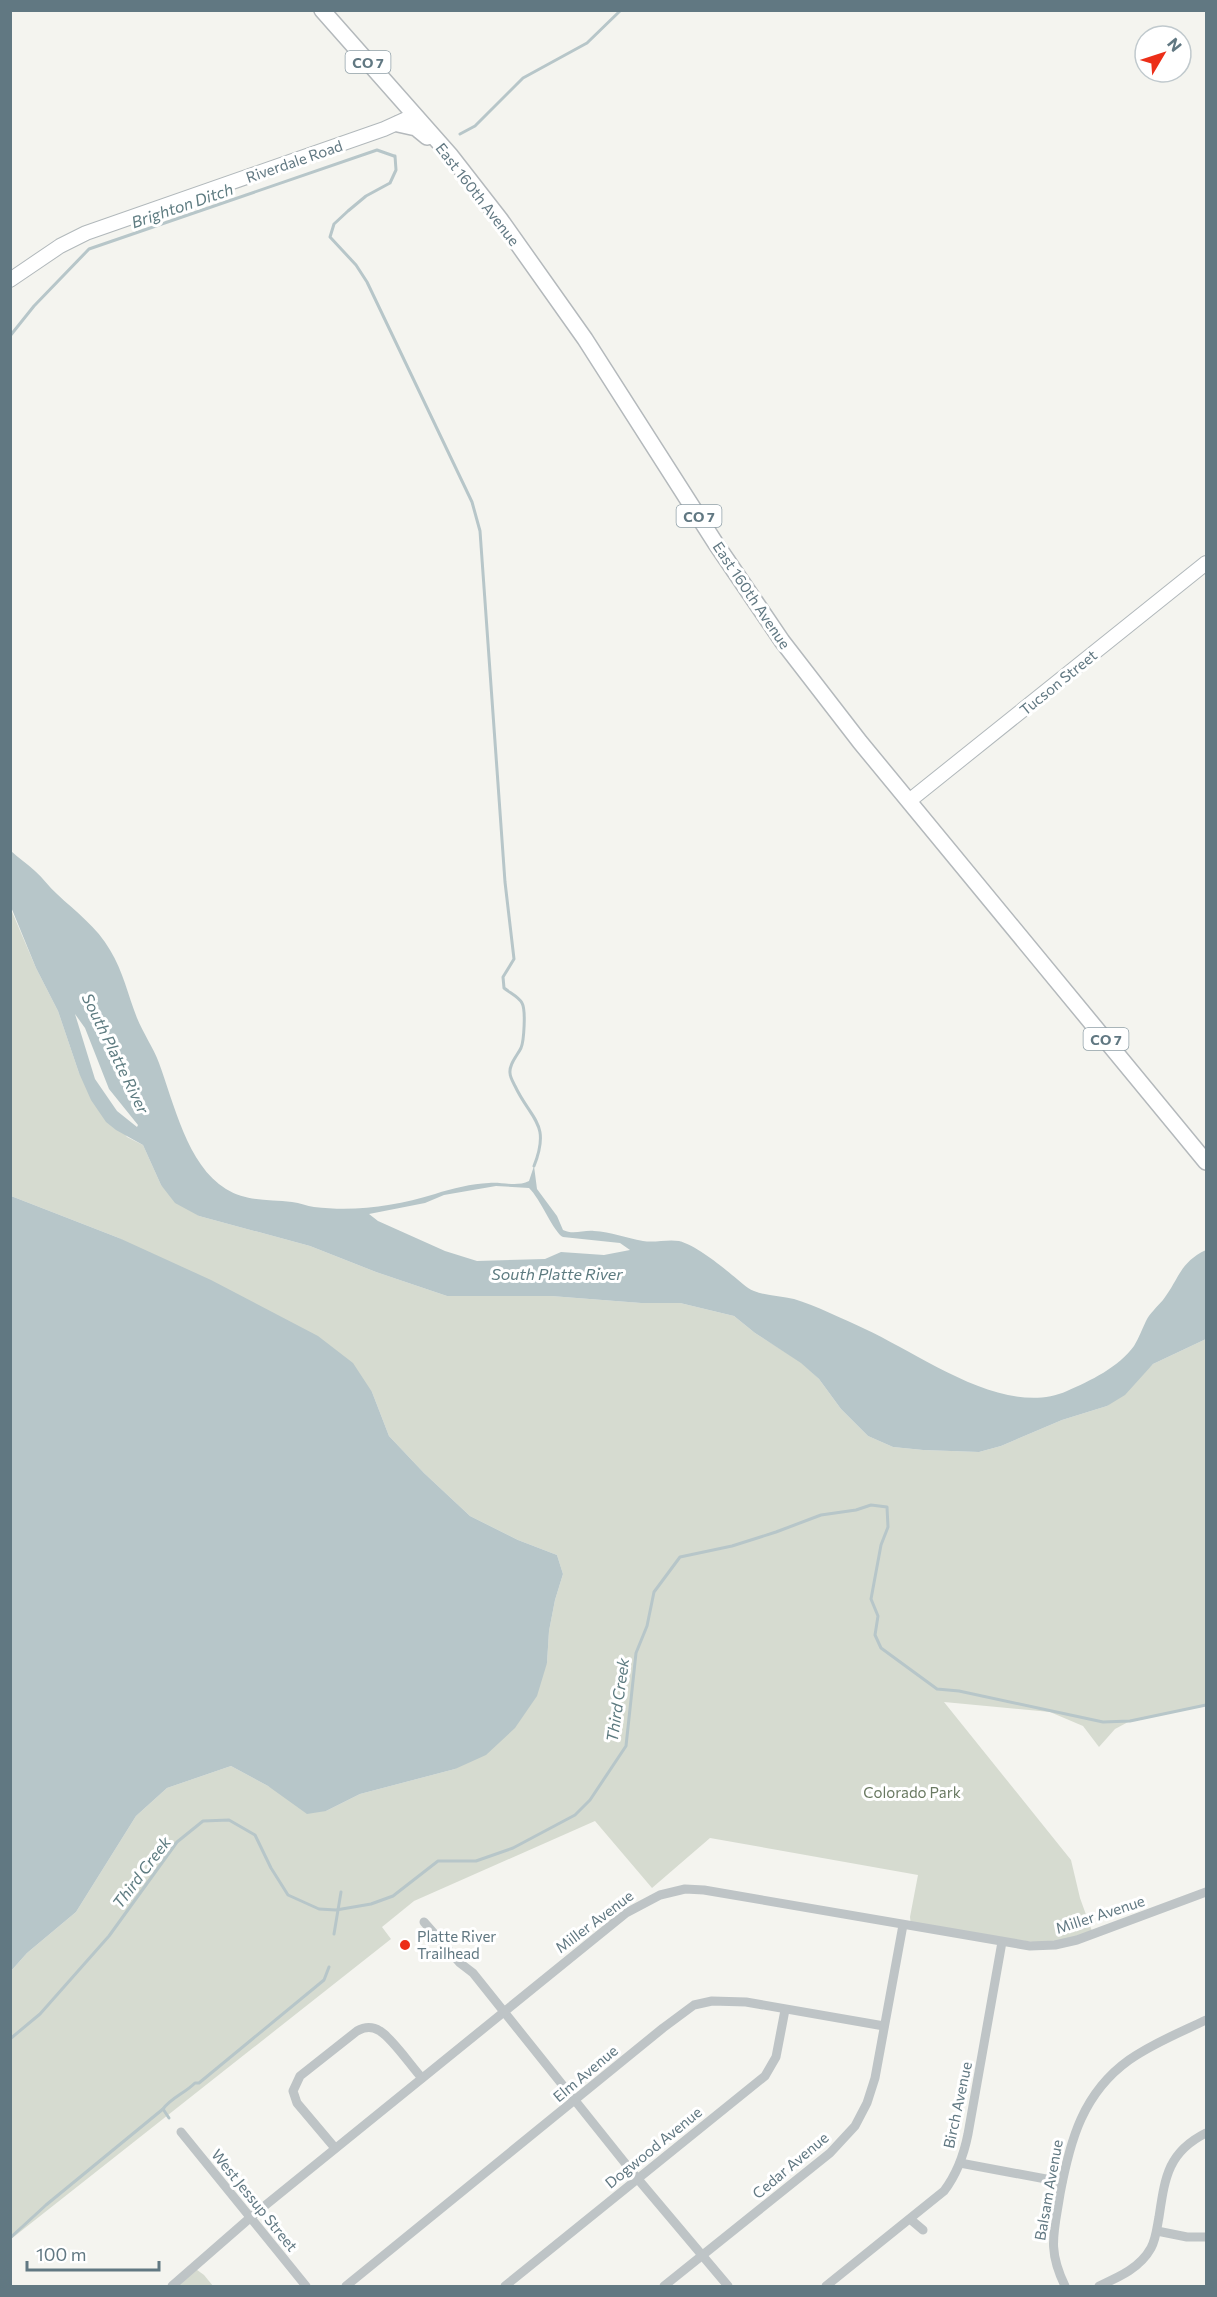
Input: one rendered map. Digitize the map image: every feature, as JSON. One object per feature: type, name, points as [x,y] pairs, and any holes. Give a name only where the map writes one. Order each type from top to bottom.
[{"type":"main road","name":"East 160th Avenue","points":[[322,10],[415,114],[500,219],[585,339],[782,641],[860,742],[1206,1162]]},
{"type":"main road","points":[[398,124],[422,132],[461,169]]},
{"type":"street","name":"Riverdale Road","points":[[10,280],[60,246],[86,233],[398,124],[415,114]]},
{"type":"street","name":"Tucson Street","points":[[909,801],[1206,563]]},
{"type":"street","name":"Miller Avenue","points":[[172,2286],[250,2217],[504,2011],[626,1913],[651,1898],[676,1890],[704,1890],[1030,1946],[1055,1945],[1077,1940],[1206,1892]]},
{"type":"street","points":[[424,1922],[460,1963],[473,1973],[637,2178],[728,2286]]},
{"type":"street","name":"Cedar Avenue","points":[[664,2286],[830,2154],[850,2132],[872,2091],[903,1925]]},
{"type":"street","name":"Birch Avenue","points":[[826,2286],[944,2191],[951,2182],[960,2163],[968,2134],[1002,1942]]},
{"type":"street","name":"Elm Avenue","points":[[346,2286],[694,2005],[725,2001],[884,2026]]},
{"type":"street","name":"Dogwood Avenue","points":[[505,2286],[765,2076],[776,2057],[785,2010]]},
{"type":"street","name":"Balsam Avenue","points":[[1065,2286],[1054,2262],[1052,2244],[1062,2182],[1075,2130],[1098,2092],[1129,2060],[1206,2020]]},
{"type":"street","points":[[335,2148],[297,2103],[293,2091],[300,2076],[357,2031],[367,2027],[384,2034],[422,2078]]},
{"type":"street","name":"West Jessup Street","points":[[181,2132],[306,2286]]},
{"type":"street","points":[[1099,2286],[1121,2276],[1142,2260],[1153,2243],[1157,2231],[1163,2191],[1170,2166],[1180,2151],[1206,2133]]},
{"type":"street","points":[[960,2163],[1062,2182]]},
{"type":"street","points":[[910,2219],[923,2230]]},
{"type":"street","points":[[1157,2231],[1206,2237]]},
{"type":"green space","name":"Colorado Park","points":[[10,907],[36,968],[58,1011],[79,1073],[127,1137],[143,1145],[161,1185],[199,1216],[310,1246],[447,1296],[551,1296],[641,1303],[680,1303],[734,1316],[755,1333],[801,1362],[819,1379],[841,1409],[868,1436],[893,1447],[979,1452],[1001,1446],[1062,1420],[1107,1406],[1153,1364],[1206,1339],[1206,1705],[1130,1721],[1115,1729],[1099,1747],[1083,1726],[1050,1712],[944,1702],[1071,1860],[1080,1898],[1093,1934],[1055,1945],[911,1926],[910,1917],[918,1875],[710,1838],[652,1888],[595,1821],[414,1901],[382,1927],[391,1939],[11,2239],[11,1971],[27,1953],[76,1912],[136,1816],[167,1788],[231,1766],[268,1786],[326,1811],[360,1794],[455,1769],[547,1663],[549,1631],[563,1574],[557,1555],[518,1540],[470,1516],[424,1473],[389,1436],[372,1392],[119,1238],[11,1196]]},
{"type":"green space","points":[[193,2267],[213,2286],[172,2286]]},
{"type":"water","name":"South Platte River","points":[[11,851],[93,927],[105,942],[115,958],[137,1018],[157,1057],[192,1149],[201,1165],[213,1178],[226,1189],[242,1196],[314,1207],[345,1209],[375,1207],[405,1202],[469,1185],[524,1183],[529,1181],[534,1166],[537,1189],[557,1216],[563,1230],[600,1232],[652,1242],[679,1241],[685,1243],[707,1255],[751,1290],[811,1305],[865,1329],[963,1380],[1017,1397],[1043,1397],[1067,1391],[1112,1367],[1134,1346],[1148,1318],[1185,1266],[1206,1250],[1206,1339],[1153,1364],[1125,1395],[1107,1406],[1062,1420],[1001,1446],[979,1452],[893,1447],[868,1436],[841,1409],[819,1379],[801,1363],[755,1333],[734,1316],[680,1303],[641,1303],[551,1296],[447,1296],[310,1246],[199,1216],[175,1203],[161,1185],[143,1145],[106,1122],[91,1100],[79,1073],[58,1011],[36,968],[11,907]],"holes":[[[75,1014],[85,1028],[109,1089],[138,1125],[137,1127],[117,1111],[95,1079]],[[496,1186],[529,1188],[555,1229],[563,1237],[620,1243],[630,1250],[604,1255],[561,1252],[545,1259],[477,1261],[445,1251],[378,1221],[369,1214],[425,1203],[444,1195]]]},
{"type":"water","points":[[11,1196],[119,1238],[211,1280],[318,1336],[353,1363],[372,1392],[389,1436],[424,1473],[470,1516],[518,1540],[557,1555],[563,1574],[549,1631],[547,1663],[537,1696],[515,1728],[486,1755],[455,1769],[360,1794],[326,1811],[307,1814],[268,1786],[231,1766],[167,1788],[136,1816],[76,1912],[27,1953],[11,1971]]},
{"type":"waterway","name":"Brighton Ditch","points":[[460,134],[475,126],[523,78],[587,43],[621,10]]},
{"type":"waterway","name":"Brighton Ditch","points":[[10,336],[34,306],[89,249],[377,150],[394,156]]},
{"type":"waterway","points":[[395,156],[396,170],[390,183],[366,196],[348,211],[334,224],[330,237],[356,265],[367,282],[472,502],[480,531],[505,882],[514,959],[503,977],[504,988],[521,1001],[524,1012],[522,1044],[512,1063],[510,1073],[513,1083],[540,1131],[539,1152],[534,1166]]},
{"type":"waterway","name":"Third Creek","points":[[10,2039],[40,2014],[109,1936],[177,1842],[203,1821],[229,1820],[255,1835],[271,1868],[288,1895],[319,1909],[336,1910],[371,1904],[393,1896],[438,1861],[476,1861],[513,1848],[575,1815],[590,1800],[626,1746],[636,1653],[647,1626],[654,1592],[680,1557],[732,1546],[821,1515],[856,1510],[871,1505],[887,1507],[888,1527],[881,1545],[871,1599],[878,1616],[875,1635],[881,1648],[937,1689],[959,1691],[1103,1722],[1130,1721],[1206,1705]]},
{"type":"waterway","name":"Third Creek","points":[[334,1934],[341,1892]]},
{"type":"waterway","points":[[169,2118],[163,2109],[166,2105],[195,2083],[199,2083],[324,1980],[329,1967]]},
{"type":"waterway","points":[[10,2238],[46,2205],[163,2109]]},
{"type":"place","name":"Platte River Trailhead","points":[[405,1945]]}]
